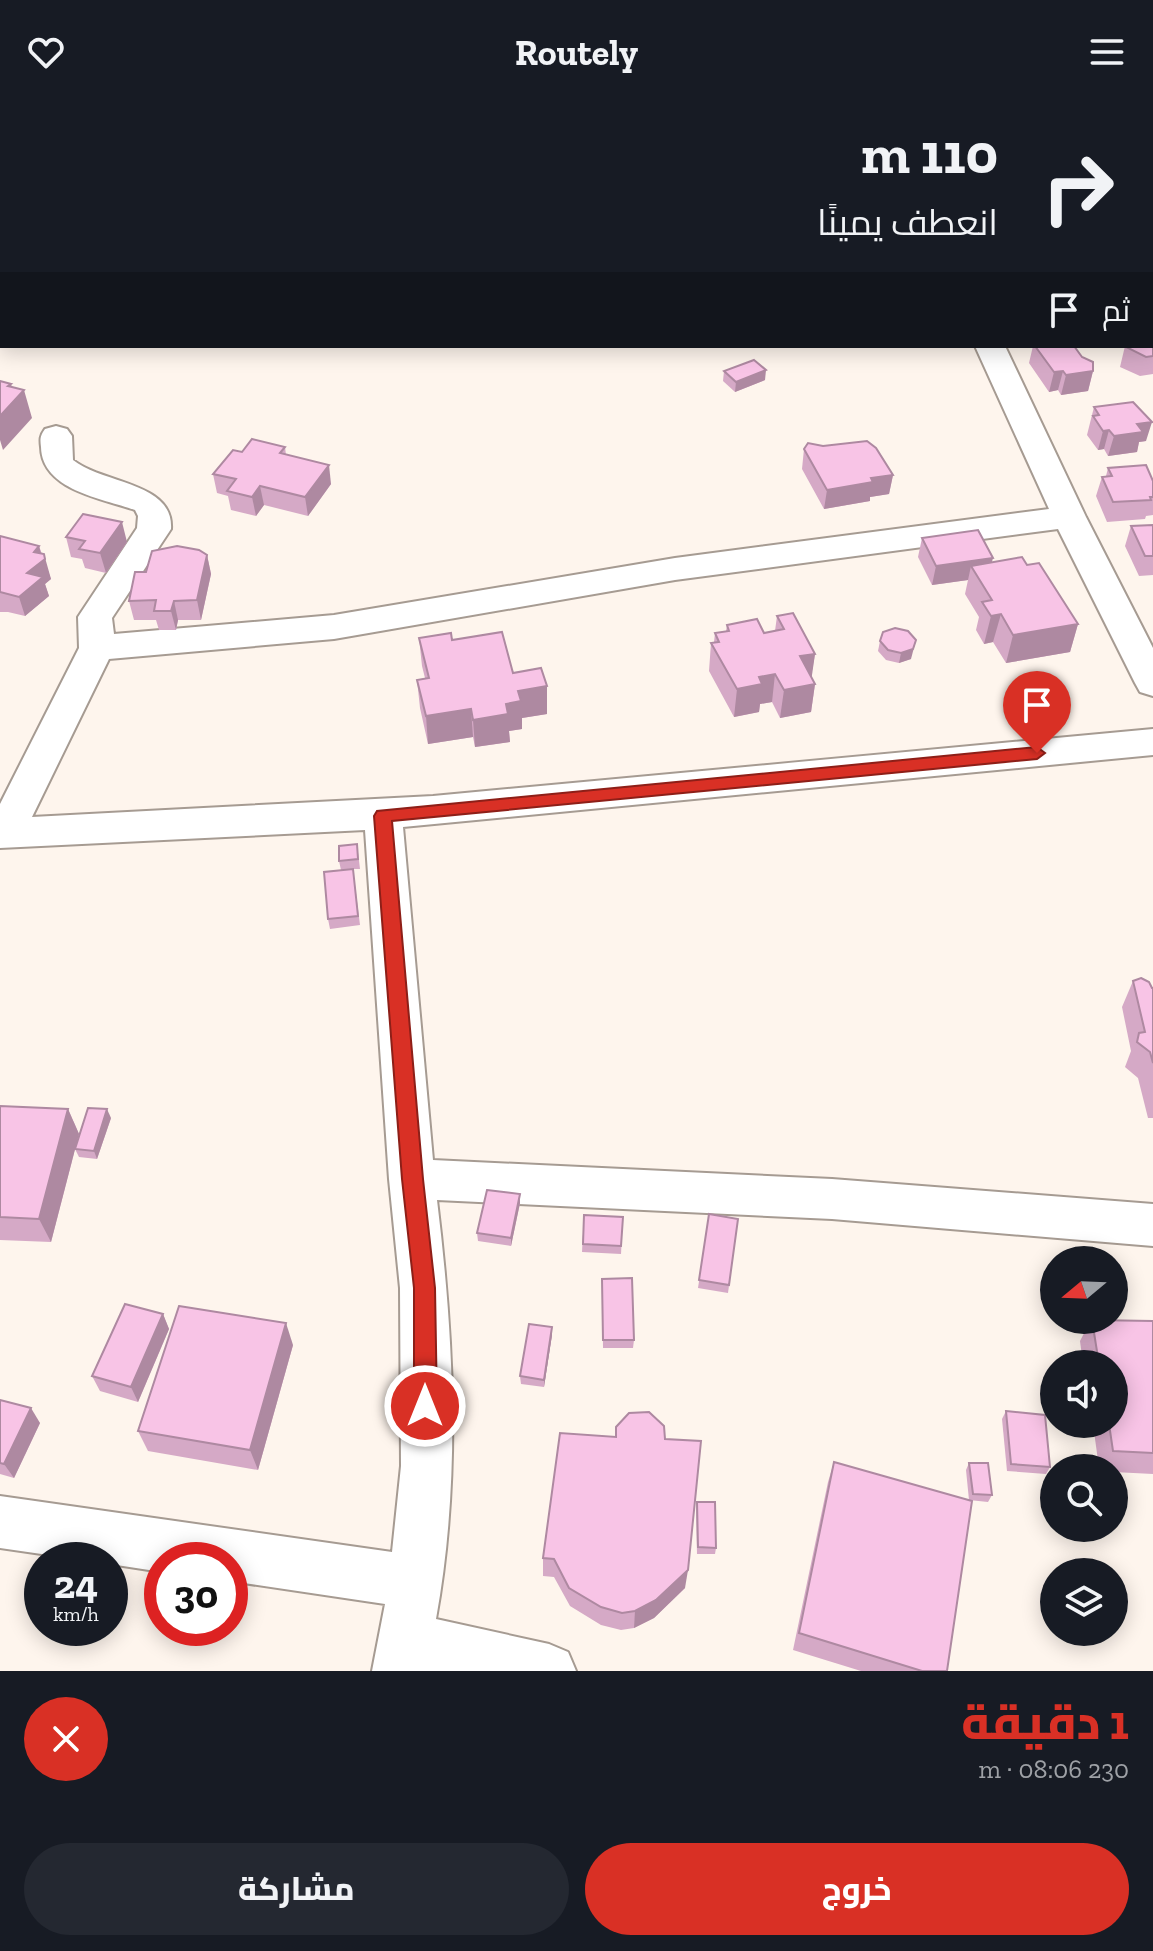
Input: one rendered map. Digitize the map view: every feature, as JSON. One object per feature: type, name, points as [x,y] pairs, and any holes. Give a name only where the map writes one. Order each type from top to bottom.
[{"type":"street","points":[[991,348],[1069,517],[1153,683]]},
{"type":"street","points":[[56,436],[57,463],[74,477],[147,503],[155,516],[154,529],[95,617],[97,648],[2,833],[180,828],[383,816],[1153,742]]},
{"type":"street","points":[[97,648],[334,627],[675,569],[1069,517]]},
{"type":"street","points":[[383,816],[425,1302],[426,1466],[416,1582],[403,1656],[549,1671]]},
{"type":"street","points":[[412,1179],[832,1199],[1153,1225]]},
{"type":"street","points":[[0,1522],[416,1582]]},
{"type":"building","points":[[1036,348],[1075,348],[1082,357],[1093,362],[1093,371],[1066,375],[1063,371],[1054,372]]},
{"type":"building","points":[[1128,348],[1153,348],[1153,356],[1146,357]]},
{"type":"building","points":[[754,360],[766,370],[736,382],[724,371]]},
{"type":"building","points":[[0,381],[24,390],[0,416]]},
{"type":"building","points":[[1133,402],[1152,422],[1137,424],[1143,432],[1114,436],[1109,430],[1103,431],[1093,416],[1099,415],[1094,407]]},
{"type":"building","points":[[252,439],[285,447],[280,453],[329,465],[305,497],[260,486],[252,497],[227,491],[236,479],[213,474],[233,450],[242,452]]},
{"type":"building","points":[[867,441],[876,448],[893,475],[827,490],[804,449],[808,443],[823,446]]},
{"type":"building","points":[[1146,465],[1153,481],[1151,500],[1113,502],[1102,477],[1112,476],[1108,468]]},
{"type":"building","points":[[83,514],[122,522],[100,553],[79,549],[85,541],[66,537]]},
{"type":"building","points":[[1153,525],[1153,556],[1145,556],[1131,526]]},
{"type":"building","points":[[978,530],[993,558],[936,566],[922,538]]},
{"type":"building","points":[[0,536],[39,546],[34,552],[44,554],[45,559],[27,573],[43,577],[19,597],[0,592]]},
{"type":"building","points":[[177,546],[199,550],[207,555],[197,600],[174,601],[171,611],[154,611],[156,600],[129,601],[135,572],[146,572],[152,551]]},
{"type":"building","points":[[1022,557],[1027,565],[1039,563],[1078,624],[1013,635],[1001,614],[991,616],[982,602],[992,600],[971,566]]},
{"type":"building","points":[[793,613],[815,654],[800,656],[815,684],[784,690],[775,674],[759,677],[762,684],[737,689],[711,643],[719,642],[715,633],[729,631],[727,625],[757,619],[764,633],[784,629],[777,616]]},
{"type":"building","points":[[895,628],[908,631],[916,640],[913,649],[901,653],[888,650],[880,641],[883,632]]},
{"type":"building","points":[[502,632],[513,673],[541,668],[547,686],[518,691],[521,701],[506,704],[508,714],[473,720],[471,709],[426,716],[417,680],[429,678],[419,638],[451,633],[452,640]]},
{"type":"building","points":[[357,844],[358,859],[339,861],[339,846]]},
{"type":"building","points":[[353,869],[358,916],[328,919],[324,872]]},
{"type":"building","points":[[1141,978],[1153,988],[1153,1063],[1150,1052],[1137,1042],[1139,1033],[1145,1032],[1133,981]]},
{"type":"building","points":[[0,1106],[68,1109],[39,1219],[0,1217]]},
{"type":"building","points":[[88,1108],[107,1109],[94,1151],[75,1149]]},
{"type":"building","points":[[487,1190],[520,1194],[511,1238],[477,1233]]},
{"type":"building","points":[[709,1214],[738,1219],[729,1285],[699,1280]]},
{"type":"building","points":[[584,1215],[623,1217],[621,1246],[583,1244]]},
{"type":"building","points":[[632,1278],[634,1340],[603,1340],[602,1279]]},
{"type":"building","points":[[125,1304],[163,1314],[131,1387],[92,1376]]},
{"type":"building","points":[[179,1306],[286,1323],[250,1450],[138,1431]]},
{"type":"building","points":[[1128,1321],[1153,1321],[1153,1453],[1113,1451],[1111,1438],[1128,1438],[1128,1350],[1097,1350],[1094,1334],[1128,1334]]},
{"type":"building","points":[[529,1324],[552,1327],[544,1380],[520,1376]]},
{"type":"building","points":[[0,1400],[31,1408],[4,1464],[0,1463]]},
{"type":"building","points":[[1006,1411],[1040,1414],[1040,1438],[1047,1438],[1049,1454],[1040,1454],[1040,1466],[1011,1464]]},
{"type":"building","points":[[649,1412],[664,1426],[665,1439],[701,1441],[688,1570],[656,1600],[635,1611],[622,1613],[601,1607],[569,1588],[554,1559],[543,1558],[560,1433],[616,1437],[616,1427],[629,1413]]},
{"type":"building","points":[[834,1462],[972,1501],[947,1671],[922,1671],[799,1633]]},
{"type":"building","points":[[969,1463],[988,1463],[992,1495],[973,1494]]},
{"type":"building","points":[[697,1502],[715,1502],[716,1548],[698,1547]]},
{"type":"route","points":[[425,1406],[424,1288],[412,1179],[383,816],[1037,753]]}]
